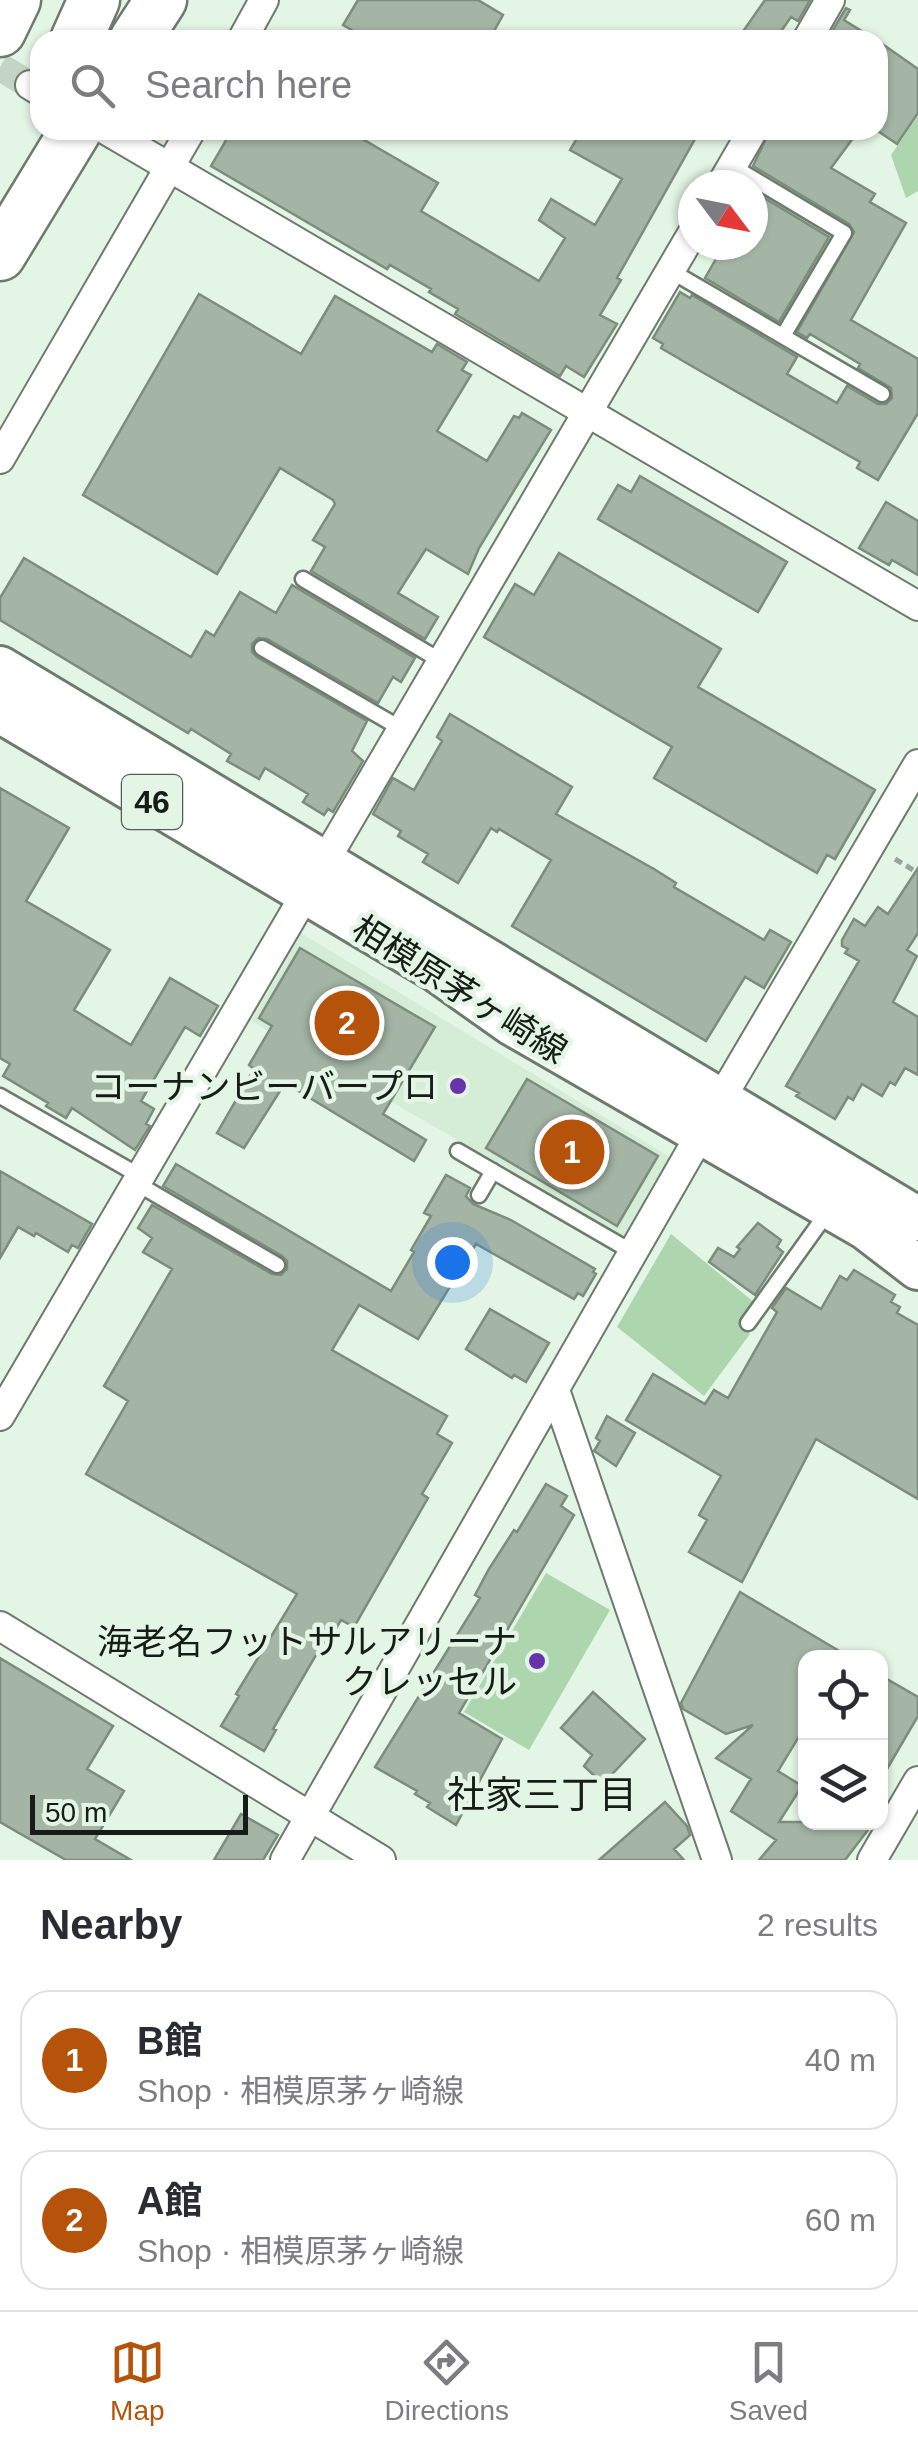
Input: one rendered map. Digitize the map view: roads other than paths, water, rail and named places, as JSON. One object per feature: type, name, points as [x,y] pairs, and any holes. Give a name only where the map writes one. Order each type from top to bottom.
[{"type":"highway","points":[[0,30],[15,0]]},
{"type":"highway","points":[[80,30],[94,0]]},
{"type":"highway","points":[[142,30],[161,0]]},
{"type":"highway","points":[[0,207],[36,140]]},
{"type":"highway","points":[[0,255],[40,140]]},
{"type":"main road","name":"相模原茅ヶ崎線","points":[[0,668],[313,878]]},
{"type":"main road","name":"相模原茅ヶ崎線","points":[[0,711],[313,878],[446,934],[524,985],[918,1268]]},
{"type":"main road","name":"相模原茅ヶ崎線","points":[[710,1118],[857,1180],[918,1219]]},
{"type":"street","points":[[248,30],[264,0]]},
{"type":"street","points":[[813,30],[830,0]]},
{"type":"street","points":[[123,140],[918,606]]},
{"type":"street","points":[[0,459],[185,140]]},
{"type":"street","points":[[730,170],[747,140]]},
{"type":"street","points":[[0,1416],[678,257]]},
{"type":"street","points":[[285,1860],[710,1118],[918,764]]},
{"type":"street","points":[[555,1390],[717,1860]]},
{"type":"street","points":[[0,1626],[381,1860]]},
{"type":"street","points":[[872,1860],[914,1799]]},
{"type":"lane","points":[[768,196],[844,233],[783,336]]},
{"type":"lane","points":[[670,271],[882,394]]},
{"type":"lane","points":[[303,579],[441,660]]},
{"type":"lane","points":[[262,648],[400,728]]},
{"type":"lane","points":[[0,1096],[278,1265]]},
{"type":"lane","points":[[458,1150],[634,1252]]},
{"type":"lane","points":[[478,1196],[493,1171]]},
{"type":"lane","points":[[748,1323],[830,1208]]},
{"type":"tunnel","points":[[0,67],[30,85]]},
{"type":"place","name":"A館","points":[[347,1023]]},
{"type":"place","name":"コーナンビーバープロ","points":[[458,1086]]},
{"type":"place","name":"B館","points":[[572,1152]]},
{"type":"place","name":"海老名フットサルアリーナ クレッセル","points":[[537,1661]]},
{"type":"district","name":"社家三丁目","points":[[542,1795]]}]
